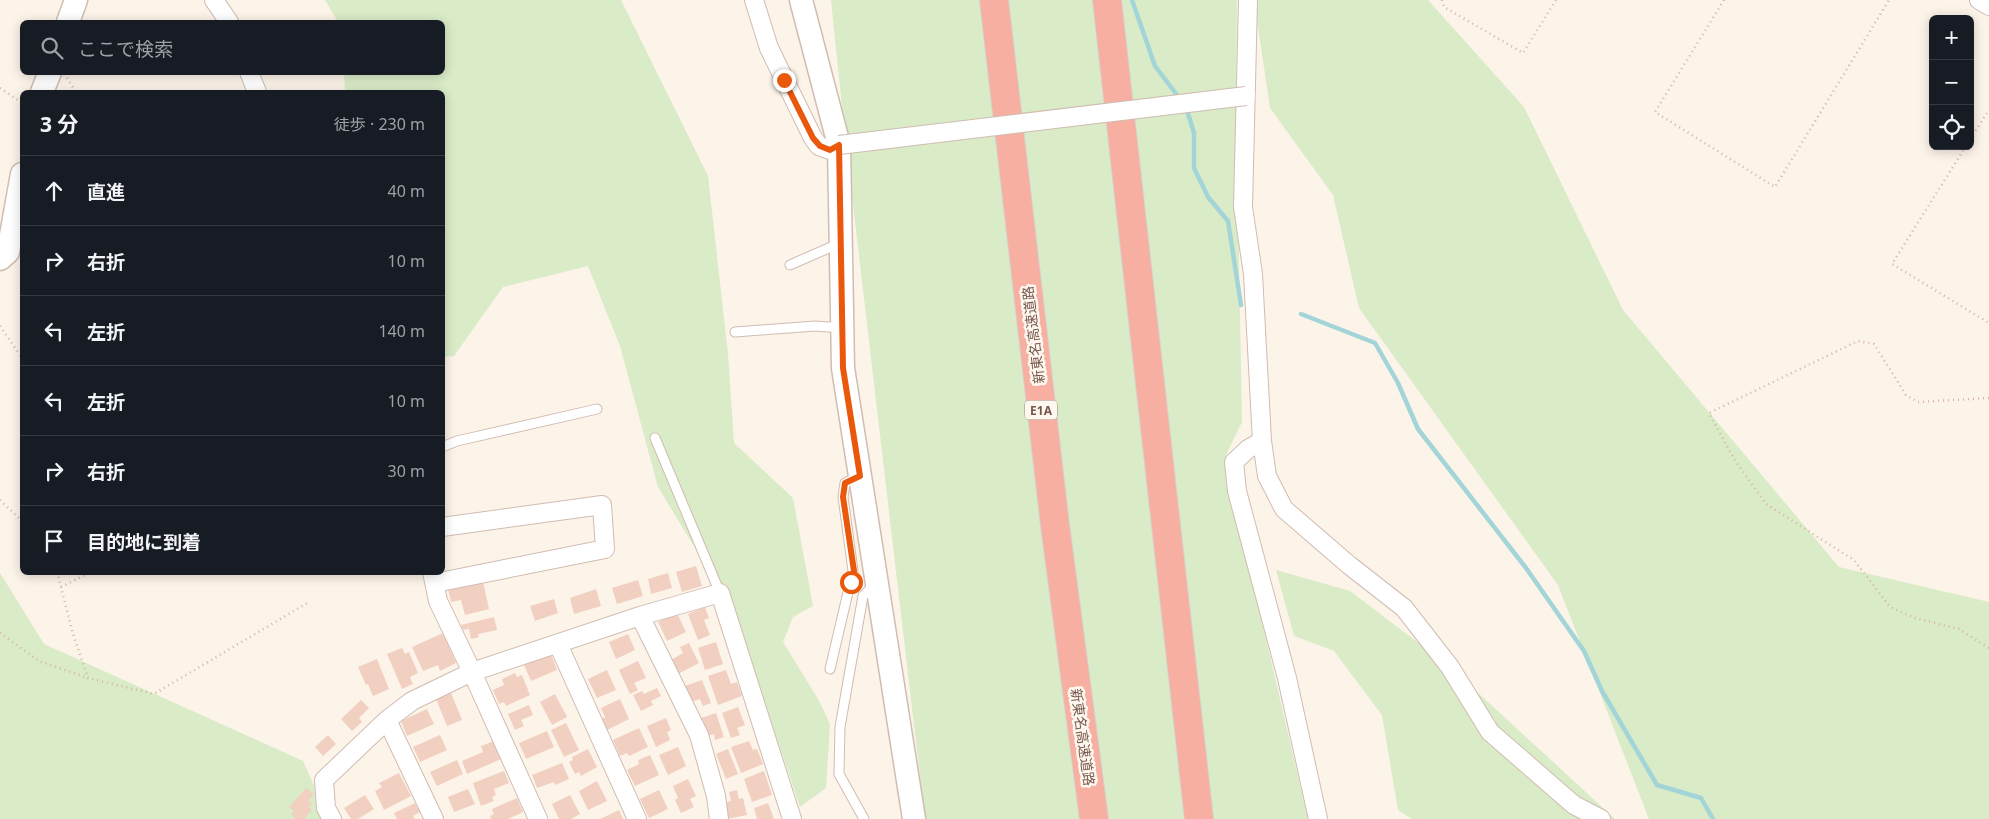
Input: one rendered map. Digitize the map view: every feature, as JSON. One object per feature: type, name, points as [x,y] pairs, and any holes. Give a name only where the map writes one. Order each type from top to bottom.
[{"type":"highway","name":"新東名高速道路","points":[[994,0],[1055,525],[1094,819]]},
{"type":"highway","points":[[1107,0],[1199,819]]},
{"type":"street","points":[[69,20],[76,0]]},
{"type":"street","points":[[214,0],[228,20]]},
{"type":"street","points":[[754,0],[769,48],[813,138],[820,146],[830,150],[839,145],[1246,96]]},
{"type":"street","points":[[802,0],[839,145],[843,368],[914,819]]},
{"type":"street","points":[[1248,0],[1243,207],[1253,274],[1262,441],[1267,476],[1284,509],[1349,565],[1404,608],[1450,667],[1490,732],[1574,805],[1601,819]]},
{"type":"street","points":[[1979,0],[1989,6]]},
{"type":"street","points":[[43,90],[49,75]]},
{"type":"street","points":[[250,75],[255,90]]},
{"type":"street","points":[[0,259],[8,252],[20,185]]},
{"type":"street","points":[[1262,441],[1248,448],[1234,462],[1237,491],[1287,678],[1318,819]]},
{"type":"street","points":[[445,527],[602,505],[605,549],[433,578],[438,601],[538,819]]},
{"type":"street","points":[[332,819],[326,808],[324,780],[387,720],[412,701],[472,672],[640,616],[720,593],[792,819]]},
{"type":"street","points":[[640,616],[699,735],[716,796],[719,819]]},
{"type":"street","points":[[558,644],[637,819]]},
{"type":"street","points":[[387,720],[434,819]]},
{"type":"lane","points":[[790,265],[831,247],[841,246]]},
{"type":"lane","points":[[736,332],[815,326],[842,328]]},
{"type":"lane","points":[[445,446],[457,441],[597,409]]},
{"type":"lane","points":[[655,438],[720,593]]},
{"type":"lane","points":[[830,669],[854,571],[843,497],[845,483],[860,476]]},
{"type":"lane","points":[[864,819],[839,774],[840,727],[863,596],[877,582]]},
{"type":"path","points":[[1442,0],[1444,7],[1523,52],[1556,0]]},
{"type":"path","points":[[1724,0],[1655,112],[1775,187],[1889,0]]},
{"type":"path","points":[[66,75],[75,90]]},
{"type":"path","points":[[0,88],[20,102]]},
{"type":"path","points":[[1974,134],[1989,110]]},
{"type":"path","points":[[1963,150],[1892,264],[1989,324]]},
{"type":"path","points":[[0,326],[20,355]]},
{"type":"path","points":[[1989,398],[1918,402],[1906,395],[1874,344],[1858,341],[1708,413],[1734,459],[1766,504],[1854,560],[1890,607],[1916,618],[1960,629],[1989,648]]},
{"type":"path","points":[[0,500],[20,519]]},
{"type":"path","points":[[58,575],[73,634],[88,678]]},
{"type":"path","points":[[61,588],[85,575]]},
{"type":"path","points":[[0,633],[39,661],[88,678],[154,694],[309,602]]},
{"type":"green space","points":[[325,0],[621,0],[708,176],[728,354],[734,443],[793,498],[813,606],[793,617],[783,642],[818,699],[830,724],[826,788],[800,807],[763,697],[709,571],[658,487],[620,346],[588,266],[503,287],[454,356],[445,357],[445,90],[345,90],[344,75],[445,75],[445,20],[337,20]]},
{"type":"green space","points":[[831,0],[1237,0],[1236,102],[1242,422],[1224,459],[1308,819],[925,819],[845,136]]},
{"type":"green space","points":[[1254,0],[1428,0],[1524,107],[1623,310],[1839,567],[1989,602],[1989,819],[1649,819],[1558,585],[1359,308],[1333,195],[1270,108]]},
{"type":"green space","points":[[1276,570],[1350,591],[1450,667],[1615,819],[1412,819],[1398,810],[1382,715],[1334,651],[1294,636]]},
{"type":"green space","points":[[0,573],[44,644],[303,761],[329,819],[0,819]]},
{"type":"building","points":[[696,566],[702,586],[682,592],[676,572]]},
{"type":"building","points":[[668,573],[672,588],[651,594],[648,579]]},
{"type":"building","points":[[482,577],[489,609],[465,615],[461,600],[451,602],[447,585]]},
{"type":"building","points":[[638,580],[643,596],[617,604],[612,588]]},
{"type":"building","points":[[596,589],[601,606],[574,614],[570,598]]},
{"type":"building","points":[[554,599],[558,613],[535,621],[530,606]]},
{"type":"building","points":[[705,607],[709,618],[704,620],[710,635],[698,640],[688,614]]},
{"type":"building","points":[[677,613],[686,632],[667,641],[658,622]]},
{"type":"building","points":[[494,617],[497,630],[478,634],[479,637],[471,639],[469,629],[463,630],[461,625]]},
{"type":"building","points":[[443,633],[456,663],[440,671],[438,665],[423,671],[412,647]]},
{"type":"building","points":[[628,634],[635,650],[616,659],[609,642]]},
{"type":"building","points":[[716,642],[723,664],[705,670],[698,648]]},
{"type":"building","points":[[689,643],[699,663],[678,674],[671,660],[683,653],[680,647]]},
{"type":"building","points":[[402,648],[405,654],[409,652],[418,673],[410,677],[413,684],[402,689],[387,654]]},
{"type":"building","points":[[551,654],[557,670],[531,681],[524,665]]},
{"type":"building","points":[[377,659],[389,689],[373,696],[358,667]]},
{"type":"building","points":[[638,661],[646,678],[634,683],[638,690],[630,694],[619,670]]},
{"type":"building","points":[[607,670],[616,690],[597,698],[588,679]]},
{"type":"building","points":[[726,670],[731,684],[737,682],[742,696],[718,705],[708,676]]},
{"type":"building","points":[[515,673],[517,677],[522,675],[530,695],[506,706],[504,702],[499,704],[493,690],[504,685],[502,679]]},
{"type":"building","points":[[702,680],[711,703],[703,706],[700,699],[691,702],[685,686]]},
{"type":"building","points":[[657,688],[661,696],[651,701],[653,705],[641,711],[633,695],[642,691],[644,694]]},
{"type":"building","points":[[451,693],[462,720],[447,726],[436,699]]},
{"type":"building","points":[[555,694],[567,717],[552,725],[540,702]]},
{"type":"building","points":[[620,699],[629,719],[607,730],[602,719],[605,717],[601,708]]},
{"type":"building","points":[[361,700],[369,708],[359,718],[362,722],[352,731],[341,719]]},
{"type":"building","points":[[529,705],[533,715],[521,720],[524,726],[515,730],[508,714]]},
{"type":"building","points":[[738,707],[745,725],[737,728],[740,735],[731,738],[722,713]]},
{"type":"building","points":[[427,709],[434,724],[407,736],[401,721]]},
{"type":"building","points":[[716,713],[724,737],[715,740],[714,734],[708,736],[701,718]]},
{"type":"building","points":[[666,718],[671,730],[667,732],[670,740],[656,747],[647,726]]},
{"type":"building","points":[[566,723],[579,750],[564,757],[551,730]]},
{"type":"building","points":[[639,728],[648,747],[629,756],[627,753],[620,756],[613,740]]},
{"type":"building","points":[[547,731],[554,747],[526,759],[519,743]]},
{"type":"building","points":[[328,735],[336,744],[323,756],[315,747]]},
{"type":"building","points":[[440,735],[447,750],[420,762],[413,747]]},
{"type":"building","points":[[494,741],[501,759],[467,774],[462,761],[483,752],[481,746]]},
{"type":"building","points":[[749,741],[753,750],[757,749],[763,764],[741,773],[731,747]]},
{"type":"building","points":[[678,747],[686,766],[668,775],[659,755]]},
{"type":"building","points":[[588,749],[597,767],[581,776],[579,772],[575,774],[569,762],[573,760],[572,757]]},
{"type":"building","points":[[728,749],[738,774],[726,779],[716,754]]},
{"type":"building","points":[[650,755],[659,775],[635,786],[627,770],[639,764],[638,760]]},
{"type":"building","points":[[457,760],[463,774],[437,786],[430,772]]},
{"type":"building","points":[[562,763],[569,779],[555,785],[554,782],[537,788],[532,775]]},
{"type":"building","points":[[504,771],[509,783],[494,789],[496,795],[492,797],[494,801],[481,806],[473,783]]},
{"type":"building","points":[[764,771],[772,795],[752,802],[744,779]]},
{"type":"building","points":[[399,773],[411,796],[384,810],[375,791],[382,787],[379,783]]},
{"type":"building","points":[[688,779],[696,796],[690,799],[694,807],[681,813],[675,800],[678,798],[673,786]]},
{"type":"building","points":[[597,781],[607,801],[588,810],[579,791]]},
{"type":"building","points":[[306,788],[314,794],[308,801],[313,803],[309,807],[312,810],[304,819],[296,819],[291,814],[294,811],[289,807]]},
{"type":"building","points":[[468,789],[475,804],[454,812],[448,797]]},
{"type":"building","points":[[659,790],[668,809],[649,818],[640,799]]},
{"type":"building","points":[[737,790],[739,799],[743,798],[747,815],[727,819],[723,803],[731,801],[729,792]]},
{"type":"building","points":[[365,795],[374,809],[358,819],[351,819],[344,808]]},
{"type":"building","points":[[570,795],[580,814],[571,819],[559,819],[552,804]]},
{"type":"building","points":[[517,798],[523,812],[508,819],[491,819],[490,816],[494,814],[492,809]]},
{"type":"building","points":[[415,803],[420,812],[413,816],[415,819],[397,819],[394,813]]},
{"type":"building","points":[[768,803],[774,819],[757,819],[754,808]]},
{"type":"building","points":[[619,810],[623,819],[600,819]]},
{"type":"waterway","points":[[1132,0],[1155,66],[1180,99]]},
{"type":"waterway","points":[[1186,107],[1194,133],[1194,168],[1208,197],[1228,221],[1241,305]]},
{"type":"waterway","points":[[1301,314],[1375,343],[1398,383],[1418,429],[1526,568],[1584,651],[1602,691],[1657,785],[1701,798],[1713,819]]},
{"type":"route","points":[[784,80],[813,138],[820,146],[830,150],[839,145],[843,368],[860,476],[845,483],[843,497],[854,571],[851,582]]}]
